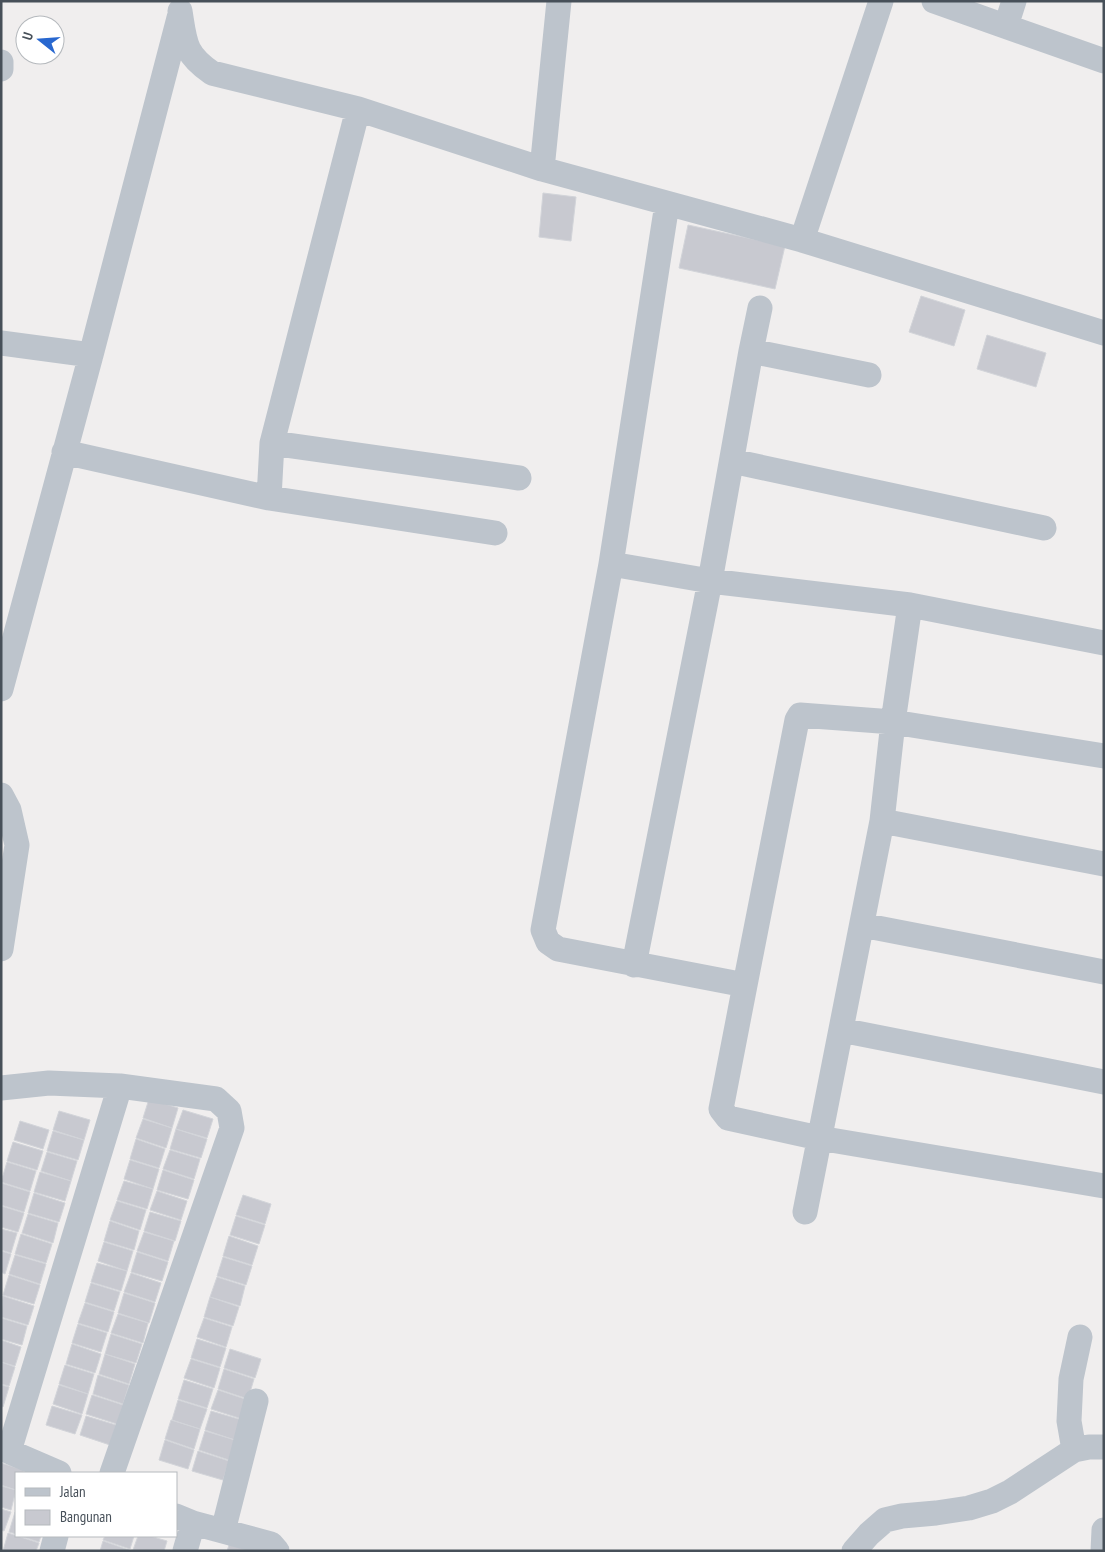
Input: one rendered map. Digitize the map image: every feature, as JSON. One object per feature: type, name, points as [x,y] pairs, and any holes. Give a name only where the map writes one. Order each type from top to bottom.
[{"type":"street","points":[[542,170],[559,1]]},
{"type":"street","points":[[802,240],[881,1]]},
{"type":"street","points":[[934,1],[1104,61]]},
{"type":"street","points":[[1006,26],[1014,1]]},
{"type":"street","points":[[182,6],[185,43],[197,62],[212,73],[358,109],[542,170],[802,240],[1104,333]]},
{"type":"street","points":[[1,690],[182,6]]},
{"type":"street","points":[[1,62],[1,69]]},
{"type":"street","points":[[269,498],[272,443],[358,109]]},
{"type":"street","points":[[667,204],[611,564],[543,930],[548,942],[558,949],[745,985]]},
{"type":"street","points":[[634,965],[710,581],[760,308]]},
{"type":"street","points":[[1,343],[91,355]]},
{"type":"street","points":[[751,351],[869,375]]},
{"type":"street","points":[[272,443],[519,478]]},
{"type":"street","points":[[64,452],[269,498],[495,533]]},
{"type":"street","points":[[732,461],[1044,528]]},
{"type":"street","points":[[611,564],[710,581],[910,605],[1104,643]]},
{"type":"street","points":[[805,1212],[882,821],[893,722],[910,605]]},
{"type":"street","points":[[1104,756],[893,722],[800,715],[797,720],[721,1109],[728,1118],[820,1138],[1104,1186]]},
{"type":"street","points":[[1,795],[9,810],[17,845],[1,949]]},
{"type":"street","points":[[882,821],[1104,864]]},
{"type":"street","points":[[862,924],[1104,972]]},
{"type":"street","points":[[841,1030],[1104,1082]]},
{"type":"street","points":[[1,1088],[49,1083],[120,1086],[216,1099],[229,1111],[232,1128],[112,1472]]},
{"type":"street","points":[[57,1472],[5,1449],[120,1086]]},
{"type":"street","points":[[1074,1450],[1069,1421],[1071,1379],[1080,1337]]},
{"type":"street","points":[[223,1531],[256,1401]]},
{"type":"street","points":[[854,1551],[885,1520],[902,1516],[969,1508],[992,1501],[1010,1492],[1074,1450],[1104,1447]]},
{"type":"street","points":[[186,1551],[185,1520],[270,1544],[277,1551]]},
{"type":"street","points":[[1103,1551],[1104,1530]]},
{"type":"street","points":[[52,1551],[56,1537]]},
{"type":"building","points":[[543,193],[576,197],[571,241],[539,237]]},
{"type":"building","points":[[688,225],[785,246],[775,289],[679,268]]},
{"type":"building","points":[[921,296],[965,310],[954,346],[909,332]]},
{"type":"building","points":[[987,335],[1046,353],[1036,387],[977,369]]},
{"type":"building","points":[[149,1099],[178,1108],[172,1128],[143,1118]]},
{"type":"building","points":[[183,1110],[213,1119],[207,1138],[176,1129]]},
{"type":"building","points":[[59,1111],[90,1120],[84,1140],[53,1130]]},
{"type":"building","points":[[143,1119],[172,1128],[166,1148],[136,1138]]},
{"type":"building","points":[[20,1121],[49,1130],[43,1149],[14,1140]]},
{"type":"building","points":[[176,1129],[207,1139],[201,1158],[170,1149]]},
{"type":"building","points":[[53,1131],[84,1140],[78,1160],[47,1151]]},
{"type":"building","points":[[136,1139],[165,1149],[159,1168],[130,1159]]},
{"type":"building","points":[[13,1142],[43,1151],[37,1170],[7,1161]]},
{"type":"building","points":[[170,1150],[200,1159],[194,1179],[163,1169]]},
{"type":"building","points":[[47,1152],[77,1161],[71,1181],[41,1171]]},
{"type":"building","points":[[130,1160],[159,1169],[153,1189],[124,1179]]},
{"type":"building","points":[[7,1162],[36,1171],[30,1191],[1,1182]]},
{"type":"building","points":[[163,1170],[194,1180],[188,1199],[157,1190]]},
{"type":"building","points":[[40,1172],[71,1181],[65,1201],[34,1192]]},
{"type":"building","points":[[124,1181],[153,1189],[147,1209],[117,1200]]},
{"type":"building","points":[[1,1183],[30,1192],[24,1212],[1,1205]]},
{"type":"building","points":[[157,1191],[187,1201],[181,1220],[150,1210]]},
{"type":"building","points":[[34,1193],[65,1203],[59,1222],[28,1213]]},
{"type":"building","points":[[243,1195],[271,1204],[265,1224],[236,1215]]},
{"type":"building","points":[[117,1201],[146,1210],[140,1230],[110,1220]]},
{"type":"building","points":[[1,1206],[24,1213],[18,1232],[1,1227]]},
{"type":"building","points":[[150,1212],[181,1221],[175,1241],[144,1231]]},
{"type":"building","points":[[28,1214],[58,1223],[53,1243],[22,1233]]},
{"type":"building","points":[[236,1216],[265,1225],[259,1244],[230,1235]]},
{"type":"building","points":[[110,1221],[139,1231],[134,1250],[104,1241]]},
{"type":"building","points":[[1,1229],[17,1233],[11,1253],[1,1250]]},
{"type":"building","points":[[144,1232],[174,1241],[168,1261],[137,1251]]},
{"type":"building","points":[[21,1234],[52,1244],[46,1263],[15,1254]]},
{"type":"building","points":[[229,1236],[258,1246],[252,1265],[223,1256]]},
{"type":"building","points":[[104,1242],[133,1251],[127,1271],[98,1261]]},
{"type":"building","points":[[1,1251],[11,1254],[5,1274],[1,1272]]},
{"type":"building","points":[[137,1252],[168,1262],[162,1281],[131,1272]]},
{"type":"building","points":[[15,1255],[46,1264],[40,1284],[9,1274]]},
{"type":"building","points":[[223,1257],[252,1266],[246,1285],[217,1276]]},
{"type":"building","points":[[97,1263],[127,1271],[121,1291],[91,1282]]},
{"type":"building","points":[[131,1273],[161,1283],[155,1302],[124,1292]]},
{"type":"building","points":[[9,1275],[40,1285],[34,1304],[3,1295]]},
{"type":"building","points":[[217,1277],[245,1286],[240,1306],[210,1297]]},
{"type":"building","points":[[91,1283],[120,1292],[114,1311],[85,1302]]},
{"type":"building","points":[[124,1293],[155,1303],[149,1323],[118,1313]]},
{"type":"building","points":[[3,1296],[34,1306],[28,1325],[1,1317]]},
{"type":"building","points":[[210,1297],[239,1307],[233,1326],[204,1317]]},
{"type":"building","points":[[85,1303],[114,1312],[108,1332],[78,1323]]},
{"type":"building","points":[[118,1314],[148,1323],[143,1343],[111,1333]]},
{"type":"building","points":[[1,1318],[27,1326],[22,1345],[1,1339]]},
{"type":"building","points":[[204,1318],[232,1327],[226,1347],[197,1337]]},
{"type":"building","points":[[78,1324],[107,1333],[101,1352],[72,1343]]},
{"type":"building","points":[[111,1334],[142,1344],[136,1363],[105,1354]]},
{"type":"building","points":[[197,1339],[226,1348],[220,1367],[191,1358]]},
{"type":"building","points":[[1,1340],[21,1347],[15,1366],[1,1362]]},
{"type":"building","points":[[72,1344],[101,1354],[95,1373],[66,1364]]},
{"type":"building","points":[[230,1349],[261,1359],[255,1378],[224,1368]]},
{"type":"building","points":[[105,1354],[135,1364],[129,1384],[99,1374]]},
{"type":"building","points":[[191,1359],[220,1368],[214,1388],[184,1378]]},
{"type":"building","points":[[1,1362],[15,1367],[9,1386],[1,1384]]},
{"type":"building","points":[[65,1365],[94,1374],[88,1394],[59,1384]]},
{"type":"building","points":[[224,1369],[254,1379],[248,1399],[218,1389]]},
{"type":"building","points":[[98,1375],[129,1385],[123,1404],[93,1394]]},
{"type":"building","points":[[184,1380],[213,1389],[207,1408],[178,1399]]},
{"type":"building","points":[[1,1385],[9,1387],[3,1407],[1,1406]]},
{"type":"building","points":[[59,1385],[88,1394],[82,1414],[53,1404]]},
{"type":"building","points":[[218,1390],[248,1400],[242,1419],[211,1409]]},
{"type":"building","points":[[92,1395],[123,1405],[117,1424],[86,1414]]},
{"type":"building","points":[[178,1400],[207,1409],[200,1429],[172,1420]]},
{"type":"building","points":[[52,1406],[82,1415],[75,1434],[46,1425]]},
{"type":"building","points":[[211,1411],[242,1420],[235,1440],[205,1430]]},
{"type":"building","points":[[86,1416],[116,1425],[110,1445],[80,1435]]},
{"type":"building","points":[[171,1420],[200,1429],[194,1449],[165,1439]]},
{"type":"building","points":[[205,1431],[235,1440],[229,1460],[199,1450]]},
{"type":"building","points":[[165,1440],[194,1450],[188,1469],[159,1460]]},
{"type":"building","points":[[198,1451],[229,1461],[223,1480],[192,1471]]},
{"type":"building","points":[[1,1463],[24,1470],[23,1472],[15,1472],[15,1490],[1,1485]]},
{"type":"building","points":[[1,1486],[15,1490],[11,1510],[1,1507]]},
{"type":"building","points":[[1,1509],[11,1512],[4,1531],[1,1530]]},
{"type":"building","points":[[15,1512],[15,1534],[9,1532]]},
{"type":"building","points":[[8,1533],[15,1535],[15,1537],[39,1543],[36,1551],[3,1551]]},
{"type":"building","points":[[23,1537],[41,1537],[39,1542]]},
{"type":"building","points":[[104,1537],[134,1537],[130,1549],[103,1540]]},
{"type":"building","points":[[138,1537],[153,1537],[167,1541],[164,1551],[133,1550]]},
{"type":"building","points":[[103,1541],[129,1550],[129,1551],[100,1551]]},
{"type":"building","points":[[230,1542],[259,1551],[227,1551]]}]
